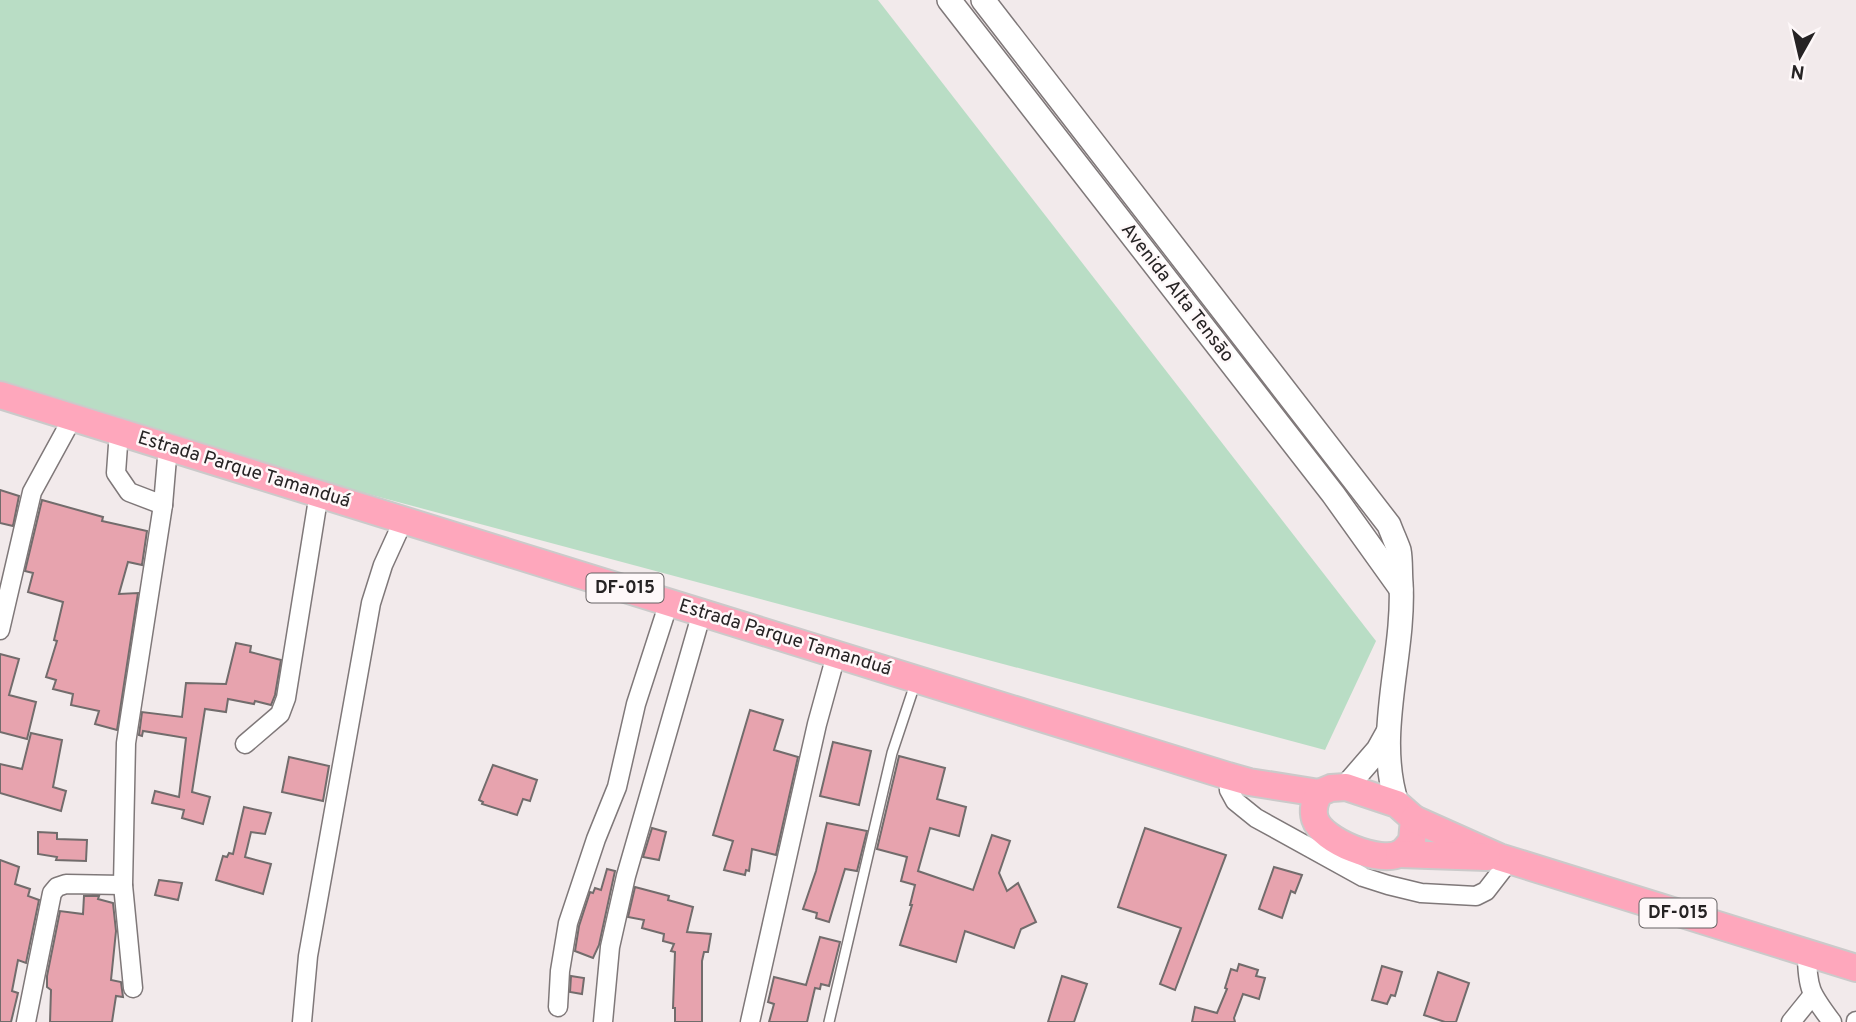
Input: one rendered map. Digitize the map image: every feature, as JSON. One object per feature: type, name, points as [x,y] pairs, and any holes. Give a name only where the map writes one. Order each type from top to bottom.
[{"type":"main road","name":"Estrada Parque Tamanduá","points":[[0,395],[1238,779],[1319,793]]},
{"type":"main road","name":"Estrada Parque Tamanduá","points":[[1238,779],[1315,822]]},
{"type":"main road","name":"DF-015","points":[[1319,793],[1331,788],[1346,787],[1505,859],[1856,968]]},
{"type":"main road","points":[[1315,822],[1313,806],[1319,793]]},
{"type":"main road","points":[[1399,854],[1412,841],[1405,812]]},
{"type":"main road","name":"DF-015","points":[[1315,822],[1330,838],[1353,849],[1381,856],[1399,854],[1505,859]]},
{"type":"street","name":"Avenida Alta Tensāo","points":[[949,0],[1333,494],[1401,589]]},
{"type":"street","name":"Avenida Alta Tensāo","points":[[983,0],[1389,525],[1399,551],[1401,626],[1389,729],[1388,767],[1405,812]]},
{"type":"street","points":[[0,629],[32,492],[73,417]]},
{"type":"street","points":[[119,431],[116,473],[129,492],[163,505]]},
{"type":"street","points":[[133,988],[122,884],[126,743],[163,505],[168,446]]},
{"type":"street","points":[[245,744],[280,714],[286,698],[319,493]]},
{"type":"street","points":[[302,1022],[308,956],[371,603],[383,565],[404,519]]},
{"type":"street","points":[[558,1007],[560,971],[568,923],[596,839],[617,787],[636,704],[669,602]]},
{"type":"street","points":[[603,1022],[610,947],[626,877],[702,612]]},
{"type":"street","points":[[750,1022],[817,724],[836,655]]},
{"type":"street","name":"Avenida Alta Tensāo","points":[[1346,787],[1378,750],[1389,729]]},
{"type":"street","points":[[1238,779],[1229,790],[1235,801],[1256,818],[1363,877],[1388,886],[1421,893],[1476,896],[1486,891],[1505,859]]},
{"type":"street","points":[[26,1022],[52,892],[66,884],[122,884]]},
{"type":"street","points":[[1807,953],[1807,979],[1812,996],[1832,1022]]},
{"type":"street","points":[[1791,1022],[1812,996]]},
{"type":"lane","points":[[829,1022],[892,753],[916,680]]},
{"type":"green space","points":[[0,0],[878,0],[1376,641],[1325,750],[353,490],[0,382]]},
{"type":"building","points":[[0,490],[19,496],[13,526],[0,523]]},
{"type":"building","points":[[42,500],[103,517],[102,521],[147,531],[142,565],[128,562],[119,594],[138,593],[117,730],[95,724],[99,711],[71,705],[73,694],[53,689],[56,680],[46,677],[57,641],[54,640],[63,602],[28,592],[33,573],[25,571]]},
{"type":"building","points":[[236,643],[251,646],[250,652],[281,660],[275,695],[271,705],[228,699],[226,712],[205,709],[192,792],[210,797],[203,824],[182,818],[184,810],[152,803],[155,791],[179,797],[186,738],[143,731],[142,736],[139,735],[142,712],[182,717],[186,683],[226,684]]},
{"type":"building","points":[[0,654],[19,659],[9,695],[36,702],[27,739],[0,732]]},
{"type":"building","points":[[750,710],[783,720],[774,750],[798,757],[776,855],[752,849],[749,871],[746,870],[745,875],[724,870],[733,841],[713,835]]},
{"type":"building","points":[[31,733],[62,740],[53,787],[66,791],[61,811],[0,793],[0,764],[22,769]]},
{"type":"building","points":[[833,742],[871,751],[859,805],[820,796]]},
{"type":"building","points":[[899,756],[945,768],[937,799],[966,807],[959,836],[930,828],[918,871],[973,890],[992,835],[1010,841],[999,873],[1007,891],[1018,883],[1036,922],[1021,929],[1014,948],[965,931],[956,962],[900,945],[915,885],[901,881],[907,857],[877,849]]},
{"type":"building","points":[[289,757],[329,766],[323,801],[282,792]]},
{"type":"building","points":[[493,765],[537,780],[530,801],[523,799],[517,815],[482,804],[479,800]]},
{"type":"building","points":[[244,807],[271,813],[265,834],[251,832],[245,857],[271,864],[263,894],[216,880],[223,856],[233,854]]},
{"type":"building","points":[[827,823],[867,831],[857,871],[845,869],[829,922],[816,918],[817,913],[803,909],[816,871]]},
{"type":"building","points":[[652,828],[666,832],[659,860],[643,857]]},
{"type":"building","points":[[1145,828],[1226,855],[1175,990],[1160,984],[1181,928],[1118,907]]},
{"type":"building","points":[[38,832],[57,833],[57,839],[87,840],[86,861],[56,860],[57,857],[38,854]]},
{"type":"building","points":[[0,860],[19,867],[15,884],[30,889],[28,896],[39,900],[26,963],[18,960],[12,991],[18,993],[11,1022],[0,1022]]},
{"type":"building","points":[[1274,867],[1302,875],[1295,893],[1291,891],[1282,918],[1259,909]]},
{"type":"building","points":[[607,869],[615,871],[599,945],[593,958],[575,951],[579,926],[590,892],[593,893],[595,888],[601,890]]},
{"type":"building","points":[[159,880],[182,883],[178,900],[155,895]]},
{"type":"building","points":[[635,887],[669,896],[668,900],[693,907],[687,932],[711,934],[708,952],[704,952],[702,961],[702,1022],[675,1022],[675,952],[671,951],[674,944],[663,941],[664,934],[642,928],[644,920],[628,917]]},
{"type":"building","points":[[84,896],[99,896],[98,899],[113,903],[116,931],[111,980],[121,982],[123,997],[116,996],[112,1022],[50,1022],[51,990],[47,987],[47,976],[60,911],[83,914]]},
{"type":"building","points":[[820,937],[840,942],[829,986],[821,984],[820,989],[815,988],[807,1022],[769,1022],[774,1004],[768,1002],[774,977],[806,985]]},
{"type":"building","points":[[1239,964],[1258,970],[1256,976],[1265,978],[1259,999],[1243,994],[1235,1022],[1192,1022],[1195,1007],[1217,1013],[1227,989],[1225,988],[1231,969],[1237,971]]},
{"type":"building","points":[[1382,966],[1402,972],[1395,996],[1391,995],[1387,1004],[1372,1000]]},
{"type":"building","points":[[1438,972],[1469,983],[1456,1022],[1445,1022],[1424,1015]]},
{"type":"building","points":[[571,976],[584,978],[582,994],[570,992]]},
{"type":"building","points":[[1062,976],[1087,984],[1074,1022],[1048,1022]]}]
